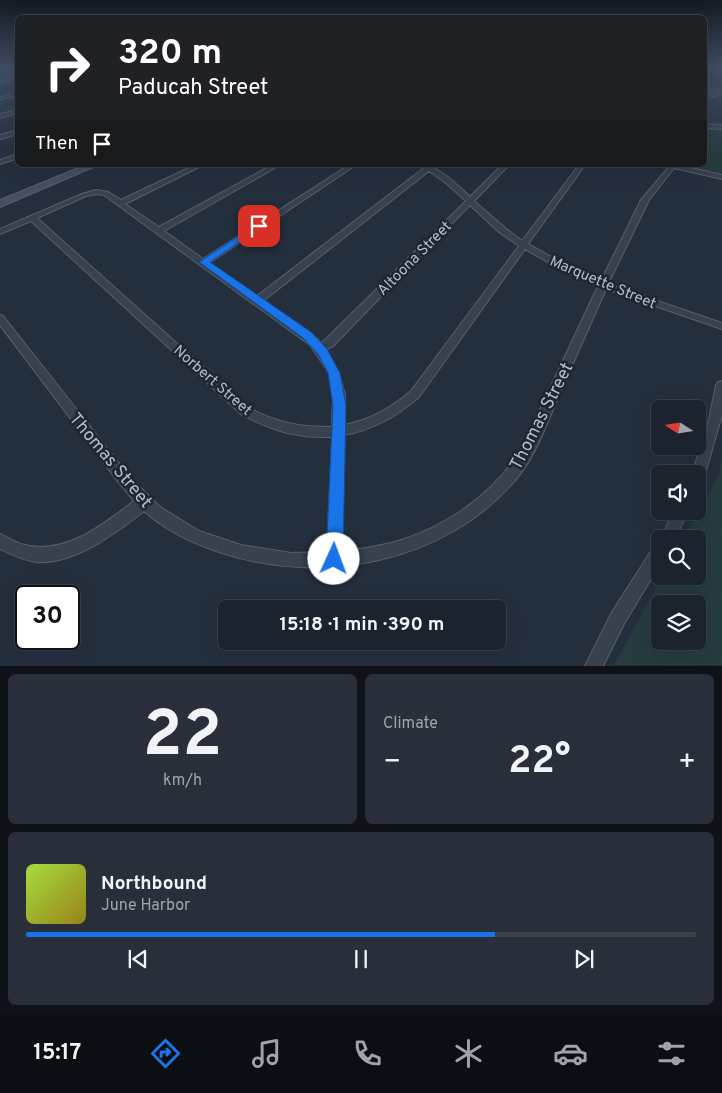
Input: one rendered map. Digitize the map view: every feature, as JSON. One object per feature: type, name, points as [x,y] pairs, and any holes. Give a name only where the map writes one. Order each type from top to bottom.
[{"type":"main road","points":[[1,203],[89,167]]},
{"type":"street","points":[[0,116],[15,112]]},
{"type":"street","points":[[707,126],[722,128]]},
{"type":"street","points":[[0,137],[15,133]]},
{"type":"street","points":[[0,162],[15,157]]},
{"type":"street","points":[[121,202],[196,167]]},
{"type":"street","points":[[159,230],[273,167]]},
{"type":"street","points":[[204,262],[350,167]]},
{"type":"street","points":[[258,300],[426,167]]},
{"type":"street","name":"Marquette Street","points":[[426,167],[454,183],[492,222],[525,246],[569,270],[605,286],[722,326]]},
{"type":"street","name":"Altoona Street","points":[[320,348],[328,344],[504,167]]},
{"type":"street","name":"Norbert Street","points":[[32,218],[245,410],[263,422],[286,429],[308,432],[338,432],[380,420],[399,409],[415,394],[525,246],[581,167]]},
{"type":"street","name":"Thomas Street","points":[[0,318],[126,482],[144,502],[175,526],[221,547],[275,558],[334,559],[367,556],[412,543],[450,525],[493,494],[511,475],[529,448],[645,199],[670,167]]},
{"type":"street","points":[[680,167],[722,177]]},
{"type":"street","points":[[0,232],[82,196],[98,192],[107,193],[307,335],[320,348],[328,361],[337,384],[339,401],[334,559]]},
{"type":"street","points":[[701,465],[715,420],[722,385]]},
{"type":"street","points":[[0,541],[10,548],[24,552],[48,553],[68,549],[102,533],[144,502]]},
{"type":"street","points":[[593,666],[618,618],[651,565]]},
{"type":"green space","points":[[707,127],[722,128],[722,176],[685,167],[707,167]]},
{"type":"green space","points":[[722,460],[722,665],[614,665],[651,598],[651,650],[706,650],[706,595],[653,595],[658,585],[706,585],[706,530],[689,530],[694,520],[706,520],[706,498],[719,474]]},
{"type":"route","points":[[259,226],[204,262],[307,335],[317,344],[334,373],[340,406],[334,559]]}]
